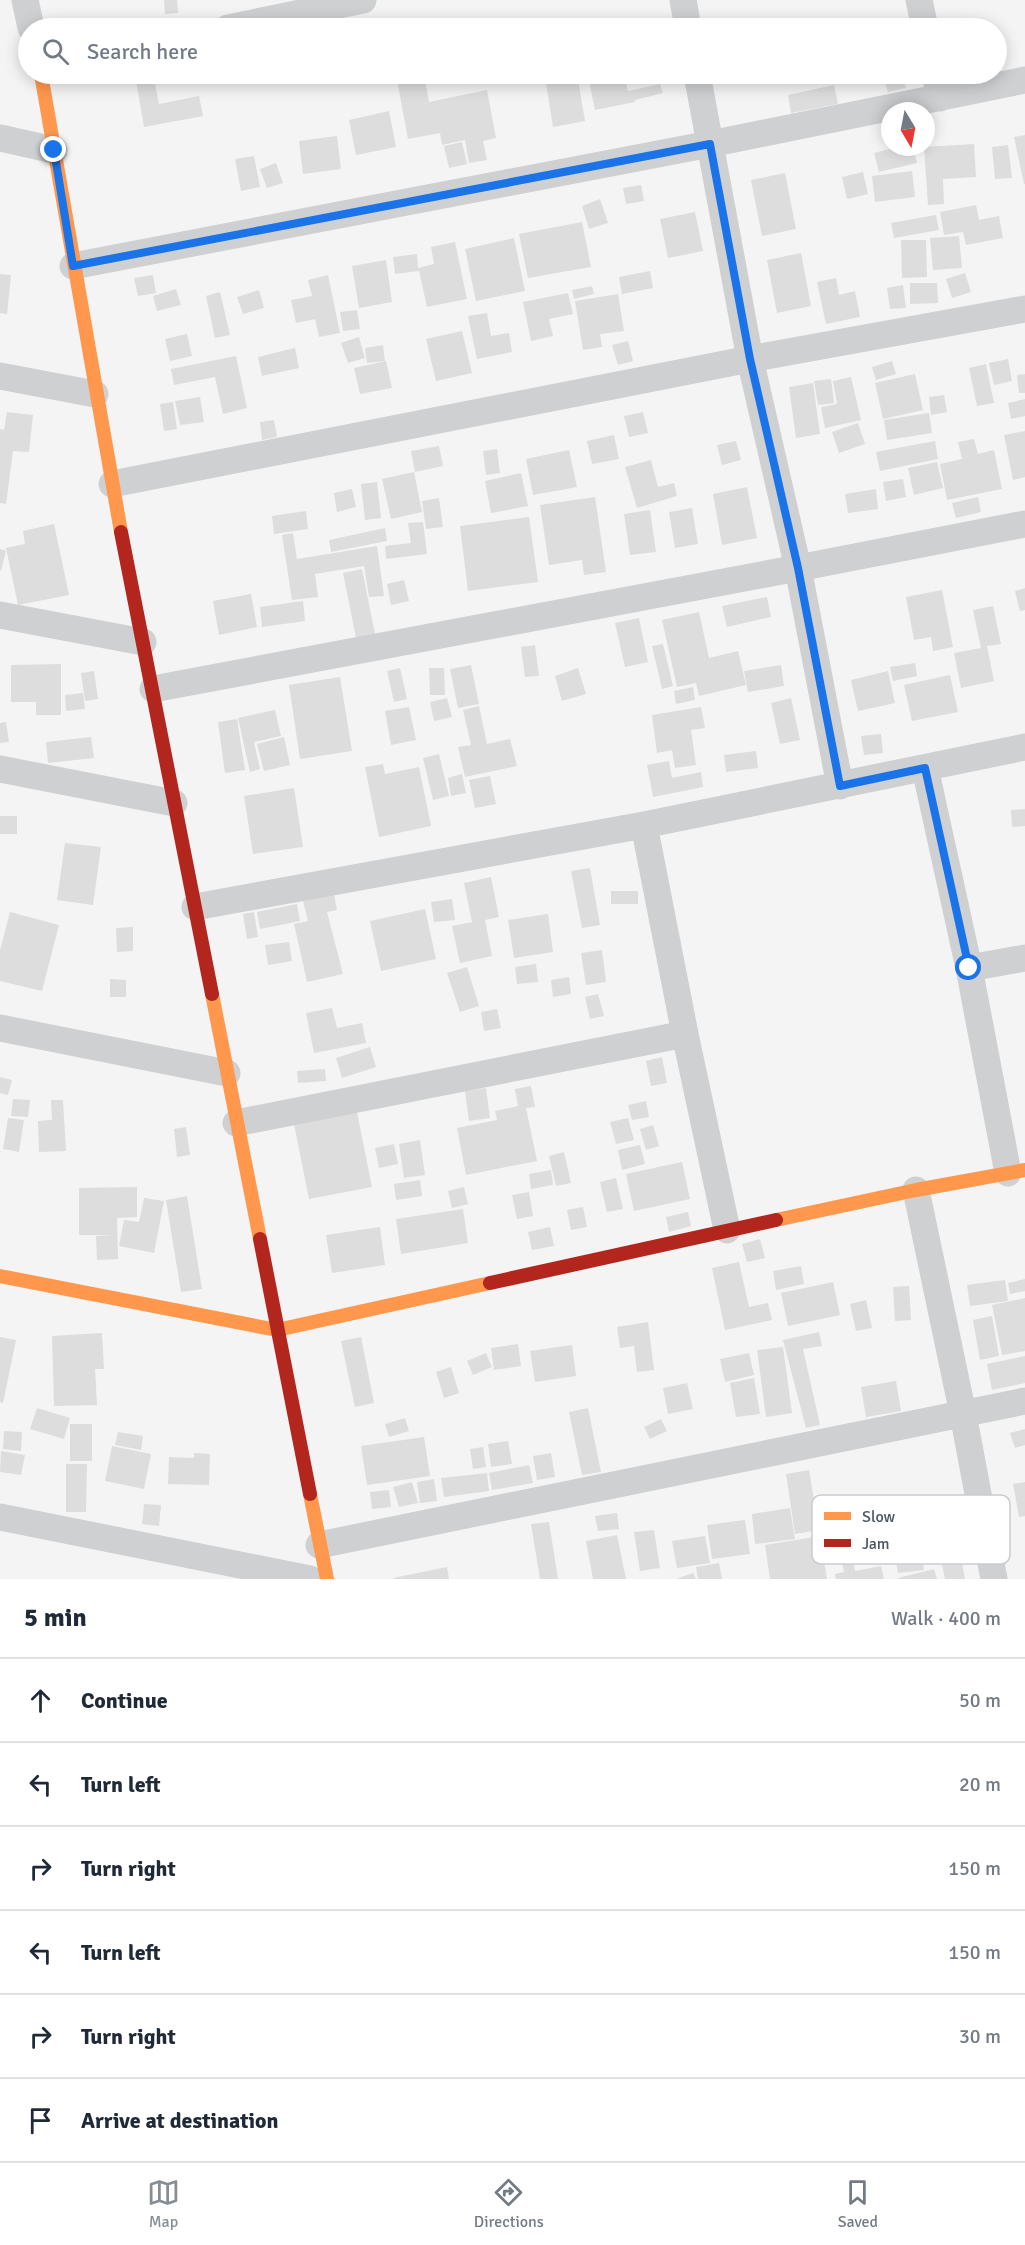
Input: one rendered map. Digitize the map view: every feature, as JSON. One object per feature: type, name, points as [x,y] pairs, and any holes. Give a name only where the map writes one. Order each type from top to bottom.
[{"type":"street","points":[[25,0],[29,18]]},
{"type":"street","points":[[276,18],[363,0]]},
{"type":"street","points":[[683,0],[686,18]]},
{"type":"street","points":[[919,0],[923,18]]},
{"type":"street","points":[[1007,81],[1025,80]]},
{"type":"street","points":[[42,84],[112,484],[327,1579]]},
{"type":"street","points":[[699,84],[750,359],[798,568],[840,786]]},
{"type":"street","points":[[73,266],[710,144],[938,86],[967,84]]},
{"type":"street","points":[[0,138],[54,150]]},
{"type":"street","points":[[112,484],[750,359],[1025,309]]},
{"type":"street","points":[[0,376],[95,394]]},
{"type":"street","points":[[153,689],[1025,524]]},
{"type":"street","points":[[0,615],[143,642]]},
{"type":"street","points":[[195,907],[644,825],[1025,747]]},
{"type":"street","points":[[0,1276],[277,1330],[727,1230],[1017,1171],[925,768]]},
{"type":"street","points":[[0,769],[174,803]]},
{"type":"street","points":[[644,825],[727,1230]]},
{"type":"street","points":[[969,968],[1025,958]]},
{"type":"street","points":[[0,1028],[227,1073]]},
{"type":"street","points":[[236,1123],[685,1034]]},
{"type":"street","points":[[916,1190],[978,1495]]},
{"type":"street","points":[[319,1545],[1025,1401]]},
{"type":"street","points":[[0,1517],[310,1579]]},
{"type":"street","points":[[991,1564],[994,1579]]},
{"type":"building","points":[[164,0],[177,0],[178,13],[165,14]]},
{"type":"building","points":[[137,84],[155,84],[159,104],[199,96],[203,116],[144,127]]},
{"type":"building","points":[[398,84],[426,84],[429,102],[487,90],[496,138],[483,141],[487,160],[469,163],[465,140],[442,145],[440,133],[408,139]]},
{"type":"building","points":[[546,84],[579,84],[585,121],[553,127]]},
{"type":"building","points":[[590,84],[626,84],[628,91],[660,84],[663,93],[635,100],[635,102],[595,110]]},
{"type":"building","points":[[885,84],[905,84],[906,88],[888,92]]},
{"type":"building","points":[[834,85],[838,104],[791,113],[788,95]]},
{"type":"building","points":[[389,111],[396,147],[356,155],[349,120]]},
{"type":"building","points":[[1025,135],[1025,184],[1024,184],[1014,137]]},
{"type":"building","points":[[337,136],[341,169],[303,174],[299,141]]},
{"type":"building","points":[[462,142],[467,164],[449,168],[444,146]]},
{"type":"building","points":[[974,144],[976,177],[943,179],[944,204],[928,205],[925,156],[935,156],[935,146]]},
{"type":"building","points":[[1008,145],[1012,178],[995,179],[992,147]]},
{"type":"building","points":[[881,151],[881,156],[915,156],[917,163],[879,172],[874,153]]},
{"type":"building","points":[[254,156],[260,187],[241,191],[235,159]]},
{"type":"building","points":[[276,163],[283,183],[267,188],[260,169]]},
{"type":"building","points":[[912,171],[915,197],[875,202],[872,176]]},
{"type":"building","points":[[863,172],[868,194],[847,199],[842,177]]},
{"type":"building","points":[[785,173],[796,229],[762,236],[751,180]]},
{"type":"building","points":[[641,185],[644,201],[626,204],[623,188]]},
{"type":"building","points":[[600,199],[608,223],[589,229],[582,206]]},
{"type":"building","points":[[976,205],[979,220],[999,216],[1003,238],[966,245],[963,232],[944,235],[940,212]]},
{"type":"building","points":[[695,212],[703,251],[668,258],[660,219]]},
{"type":"building","points":[[936,215],[939,230],[894,238],[891,223]]},
{"type":"building","points":[[582,222],[591,267],[528,278],[519,234]]},
{"type":"building","points":[[959,236],[962,268],[933,270],[930,238]]},
{"type":"building","points":[[514,238],[525,291],[476,301],[465,249]]},
{"type":"building","points":[[901,240],[926,240],[927,277],[902,278]]},
{"type":"building","points":[[455,242],[467,299],[427,307],[419,271],[395,274],[393,257],[417,254],[418,268],[434,264],[431,247]]},
{"type":"building","points":[[801,253],[811,306],[777,313],[767,260]]},
{"type":"building","points":[[386,260],[392,302],[359,308],[352,266]]},
{"type":"building","points":[[650,271],[653,288],[622,294],[619,277]]},
{"type":"building","points":[[965,273],[971,292],[952,298],[946,279]]},
{"type":"building","points":[[0,274],[11,275],[7,314],[0,313]]},
{"type":"building","points":[[153,275],[156,293],[138,296],[134,278]]},
{"type":"building","points":[[328,275],[340,333],[319,337],[315,319],[296,323],[291,300],[312,296],[308,280]]},
{"type":"building","points":[[836,278],[839,295],[855,291],[860,317],[826,324],[817,282]]},
{"type":"building","points":[[910,283],[937,283],[938,303],[910,304]]},
{"type":"building","points":[[903,285],[906,308],[890,309],[887,288]]},
{"type":"building","points":[[592,286],[594,294],[574,299],[572,290]]},
{"type":"building","points":[[176,289],[181,305],[157,311],[153,296]]},
{"type":"building","points":[[259,290],[264,308],[243,314],[237,297]]},
{"type":"building","points":[[220,292],[230,335],[215,338],[206,296]]},
{"type":"building","points":[[568,293],[573,314],[549,319],[553,336],[531,341],[523,302]]},
{"type":"building","points":[[618,294],[624,331],[600,334],[602,347],[583,350],[575,301]]},
{"type":"building","points":[[357,310],[360,329],[343,331],[340,312]]},
{"type":"building","points":[[487,313],[491,336],[509,333],[512,352],[477,359],[468,316]]},
{"type":"building","points":[[462,331],[472,373],[436,381],[426,339]]},
{"type":"building","points":[[187,334],[192,356],[170,361],[165,339]]},
{"type":"building","points":[[359,337],[365,358],[348,363],[341,343]]},
{"type":"building","points":[[628,341],[633,361],[618,365],[612,345]]},
{"type":"building","points":[[383,345],[385,361],[367,363],[365,348]]},
{"type":"building","points":[[295,348],[299,368],[262,376],[258,357]]},
{"type":"building","points":[[236,356],[247,408],[223,414],[215,377],[174,385],[171,369]]},
{"type":"building","points":[[1008,359],[1012,381],[994,385],[989,363]]},
{"type":"building","points":[[386,361],[392,388],[360,394],[354,368]]},
{"type":"building","points":[[892,361],[896,374],[876,380],[872,367]]},
{"type":"building","points":[[986,364],[994,403],[977,406],[969,368]]},
{"type":"building","points":[[915,374],[923,410],[883,419],[875,383]]},
{"type":"building","points":[[1025,374],[1025,393],[1019,393],[1017,375]]},
{"type":"building","points":[[851,377],[861,420],[825,428],[821,407],[837,404],[833,381]]},
{"type":"building","points":[[831,379],[834,403],[818,405],[814,381]]},
{"type":"building","points":[[813,383],[820,434],[796,438],[789,387]]},
{"type":"building","points":[[944,395],[947,412],[931,415],[929,397]]},
{"type":"building","points":[[200,397],[204,422],[180,425],[175,401]]},
{"type":"building","points":[[1025,399],[1025,416],[1011,419],[1008,403]]},
{"type":"building","points":[[173,402],[177,429],[164,431],[160,404]]},
{"type":"building","points":[[7,412],[33,415],[29,452],[13,451],[6,504],[0,503],[0,429],[4,430]]},
{"type":"building","points":[[643,412],[648,433],[629,437],[624,416]]},
{"type":"building","points":[[929,413],[932,433],[887,440],[884,420]]},
{"type":"building","points":[[274,420],[277,437],[262,440],[260,422]]},
{"type":"building","points":[[858,423],[865,444],[839,453],[832,432]]},
{"type":"building","points":[[1025,431],[1025,477],[1013,480],[1004,435]]},
{"type":"building","points":[[614,435],[619,459],[592,464],[587,441]]},
{"type":"building","points":[[974,439],[978,454],[994,450],[1002,489],[947,500],[940,464],[962,459],[958,442]]},
{"type":"building","points":[[736,441],[741,460],[722,465],[717,445]]},
{"type":"building","points":[[935,441],[938,459],[880,471],[876,452]]},
{"type":"building","points":[[439,446],[443,466],[415,472],[411,451]]},
{"type":"building","points":[[497,449],[500,473],[486,475],[483,451]]},
{"type":"building","points":[[569,450],[577,487],[533,495],[526,459]]},
{"type":"building","points":[[651,460],[658,487],[674,483],[677,496],[637,508],[625,467]]},
{"type":"building","points":[[937,462],[943,488],[914,495],[908,468]]},
{"type":"building","points":[[414,472],[422,512],[391,519],[382,479]]},
{"type":"building","points":[[521,473],[528,506],[491,513],[485,481]]},
{"type":"building","points":[[903,479],[906,497],[886,501],[883,482]]},
{"type":"building","points":[[377,482],[381,518],[365,520],[361,484]]},
{"type":"building","points":[[747,487],[757,538],[722,545],[713,494]]},
{"type":"building","points":[[352,489],[356,507],[337,512],[334,493]]},
{"type":"building","points":[[876,489],[878,509],[848,513],[845,494]]},
{"type":"building","points":[[595,497],[606,572],[584,575],[582,560],[549,565],[540,505]]},
{"type":"building","points":[[978,497],[981,512],[956,518],[952,503]]},
{"type":"building","points":[[439,498],[443,527],[426,529],[422,501]]},
{"type":"building","points":[[692,508],[698,544],[675,548],[669,512]]},
{"type":"building","points":[[650,510],[656,552],[630,555],[624,514]]},
{"type":"building","points":[[306,511],[308,529],[274,534],[272,516]]},
{"type":"building","points":[[529,517],[538,582],[468,591],[460,526]]},
{"type":"building","points":[[423,522],[427,554],[386,559],[385,546],[411,543],[408,523]]},
{"type":"building","points":[[54,524],[69,595],[18,605],[6,548],[25,544],[23,531]]},
{"type":"building","points":[[385,528],[387,541],[331,552],[329,540]]},
{"type":"building","points":[[293,533],[297,559],[377,546],[384,596],[369,597],[364,566],[315,574],[318,597],[292,600],[282,535]]},
{"type":"building","points":[[0,549],[6,551],[1,571],[0,570]]},
{"type":"building","points":[[362,569],[375,634],[356,638],[343,573]]},
{"type":"building","points":[[404,580],[409,601],[391,605],[387,584]]},
{"type":"building","points":[[1025,588],[1025,610],[1020,611],[1015,591]]},
{"type":"building","points":[[942,590],[953,647],[933,651],[931,637],[914,640],[906,597]]},
{"type":"building","points":[[251,594],[257,627],[219,635],[213,601]]},
{"type":"building","points":[[767,597],[771,617],[727,627],[722,606]]},
{"type":"building","points":[[303,601],[305,621],[262,627],[260,607]]},
{"type":"building","points":[[993,606],[1001,644],[987,646],[994,681],[961,688],[954,653],[981,648],[973,610]]},
{"type":"building","points":[[699,612],[709,658],[738,651],[746,685],[699,696],[696,683],[677,687],[662,620]]},
{"type":"building","points":[[639,618],[648,662],[625,667],[615,623]]},
{"type":"building","points":[[663,644],[673,686],[662,689],[652,646]]},
{"type":"building","points":[[535,645],[539,676],[525,677],[521,647]]},
{"type":"building","points":[[915,663],[917,676],[893,681],[890,667]]},
{"type":"building","points":[[61,664],[61,715],[36,715],[36,702],[11,702],[11,665]]},
{"type":"building","points":[[471,665],[479,704],[458,708],[450,669]]},
{"type":"building","points":[[781,665],[784,686],[748,692],[744,671]]},
{"type":"building","points":[[400,668],[407,699],[394,702],[387,671]]},
{"type":"building","points":[[429,668],[444,668],[445,695],[430,695]]},
{"type":"building","points":[[578,668],[586,694],[562,701],[555,676]]},
{"type":"building","points":[[94,671],[98,699],[85,701],[81,673]]},
{"type":"building","points":[[888,671],[895,703],[858,711],[851,680]]},
{"type":"building","points":[[950,675],[958,712],[912,721],[904,685]]},
{"type":"building","points":[[340,677],[352,751],[300,759],[289,685]]},
{"type":"building","points":[[693,687],[695,700],[676,704],[674,691]]},
{"type":"building","points":[[83,693],[85,709],[66,711],[65,695]]},
{"type":"building","points":[[447,698],[452,717],[434,721],[430,702]]},
{"type":"building","points":[[791,698],[800,740],[780,744],[771,703]]},
{"type":"building","points":[[479,706],[487,744],[510,739],[517,766],[465,777],[458,747],[471,745],[463,710]]},
{"type":"building","points":[[409,707],[416,740],[391,745],[385,711]]},
{"type":"building","points":[[701,707],[705,728],[691,730],[696,765],[675,768],[672,750],[657,753],[652,715]]},
{"type":"building","points":[[275,710],[281,736],[254,742],[260,769],[250,772],[238,718]]},
{"type":"building","points":[[237,719],[245,770],[225,773],[218,722]]},
{"type":"building","points":[[6,722],[9,742],[0,743],[0,723]]},
{"type":"building","points":[[881,734],[883,753],[864,755],[861,736]]},
{"type":"building","points":[[91,737],[94,758],[48,763],[46,742]]},
{"type":"building","points":[[284,737],[290,765],[264,771],[257,744]]},
{"type":"building","points":[[756,751],[758,768],[726,772],[724,755]]},
{"type":"building","points":[[439,754],[449,796],[433,800],[423,758]]},
{"type":"building","points":[[669,761],[672,778],[701,772],[703,787],[653,797],[647,765]]},
{"type":"building","points":[[383,764],[385,774],[419,767],[431,826],[379,837],[365,767]]},
{"type":"building","points":[[462,774],[466,793],[451,796],[448,778]]},
{"type":"building","points":[[490,776],[496,804],[475,808],[469,780]]},
{"type":"building","points":[[294,788],[303,847],[253,854],[244,796]]},
{"type":"building","points":[[1025,809],[1025,826],[1012,827],[1011,810]]},
{"type":"building","points":[[0,816],[17,816],[17,834],[0,834]]},
{"type":"building","points":[[65,843],[101,847],[93,905],[57,900]]},
{"type":"building","points":[[590,868],[600,925],[582,928],[571,871]]},
{"type":"building","points":[[491,877],[499,917],[485,920],[492,956],[460,963],[452,926],[472,922],[464,883]]},
{"type":"building","points":[[611,891],[638,891],[638,904],[611,904]]},
{"type":"building","points":[[334,894],[337,910],[327,912],[343,974],[307,982],[294,924],[308,921],[303,901]]},
{"type":"building","points":[[452,899],[455,920],[434,922],[431,902]]},
{"type":"building","points":[[297,904],[300,921],[260,929],[257,912]]},
{"type":"building","points":[[425,909],[436,959],[381,971],[370,921]]},
{"type":"building","points":[[10,912],[59,925],[42,991],[0,981],[0,950]]},
{"type":"building","points":[[254,912],[258,937],[247,939],[243,914]]},
{"type":"building","points":[[548,914],[553,952],[514,958],[508,920]]},
{"type":"building","points":[[133,927],[133,951],[117,952],[116,928]]},
{"type":"building","points":[[289,942],[292,961],[268,965],[265,945]]},
{"type":"building","points":[[602,950],[606,982],[586,985],[581,953]]},
{"type":"building","points":[[536,964],[538,982],[517,984],[515,967]]},
{"type":"building","points":[[467,967],[479,1006],[460,1012],[447,973]]},
{"type":"building","points":[[569,977],[571,994],[553,997],[551,980]]},
{"type":"building","points":[[110,979],[126,980],[126,997],[110,997]]},
{"type":"building","points":[[598,994],[604,1016],[590,1019],[585,997]]},
{"type":"building","points":[[332,1008],[337,1028],[362,1023],[366,1043],[314,1053],[306,1013]]},
{"type":"building","points":[[497,1009],[501,1028],[484,1031],[481,1012]]},
{"type":"building","points":[[370,1047],[376,1067],[342,1078],[336,1058]]},
{"type":"building","points":[[662,1057],[667,1083],[651,1086],[646,1061]]},
{"type":"building","points":[[325,1069],[326,1081],[298,1083],[297,1071]]},
{"type":"building","points":[[0,1077],[12,1080],[8,1095],[0,1093]]},
{"type":"building","points":[[531,1086],[535,1107],[526,1108],[537,1161],[466,1175],[457,1128],[497,1120],[495,1111],[518,1106],[515,1089]]},
{"type":"building","points":[[486,1088],[490,1118],[469,1121],[465,1091]]},
{"type":"building","points":[[13,1099],[30,1100],[28,1117],[11,1116]]},
{"type":"building","points":[[51,1100],[63,1100],[66,1151],[39,1152],[38,1121],[52,1120]]},
{"type":"building","points":[[646,1101],[649,1117],[632,1120],[628,1105]]},
{"type":"building","points":[[357,1112],[372,1187],[309,1199],[294,1124]]},
{"type":"building","points":[[8,1118],[24,1120],[19,1152],[3,1149]]},
{"type":"building","points":[[628,1118],[634,1140],[616,1144],[610,1122]]},
{"type":"building","points":[[653,1125],[659,1146],[646,1150],[640,1129]]},
{"type":"building","points":[[186,1127],[190,1155],[177,1157],[174,1129]]},
{"type":"building","points":[[420,1140],[425,1175],[404,1178],[399,1144]]},
{"type":"building","points":[[394,1144],[398,1164],[379,1168],[375,1148]]},
{"type":"building","points":[[640,1145],[645,1164],[622,1170],[618,1150]]},
{"type":"building","points":[[564,1152],[571,1183],[556,1186],[549,1156]]},
{"type":"building","points":[[682,1162],[690,1199],[634,1211],[626,1174]]},
{"type":"building","points":[[551,1170],[553,1185],[531,1189],[529,1174]]},
{"type":"building","points":[[616,1178],[623,1209],[607,1212],[600,1182]]},
{"type":"building","points":[[420,1180],[422,1196],[396,1200],[394,1184]]},
{"type":"building","points":[[137,1187],[137,1217],[117,1218],[118,1259],[97,1260],[96,1236],[112,1235],[79,1235],[79,1188]]},
{"type":"building","points":[[464,1187],[468,1204],[452,1208],[448,1191]]},
{"type":"building","points":[[529,1192],[533,1216],[517,1219],[512,1195]]},
{"type":"building","points":[[187,1196],[202,1289],[181,1292],[166,1200]]},
{"type":"building","points":[[144,1198],[164,1201],[154,1253],[119,1246],[124,1220],[139,1222]]},
{"type":"building","points":[[583,1207],[587,1227],[571,1230],[567,1210]]},
{"type":"building","points":[[463,1209],[468,1243],[401,1254],[396,1219]]},
{"type":"building","points":[[688,1212],[691,1226],[669,1232],[666,1217]]},
{"type":"building","points":[[380,1227],[385,1265],[332,1273],[326,1235]]},
{"type":"building","points":[[550,1227],[554,1246],[532,1250],[528,1232]]},
{"type":"building","points":[[760,1239],[765,1258],[747,1262],[742,1244]]},
{"type":"building","points":[[739,1262],[749,1307],[768,1303],[772,1320],[725,1330],[712,1268]]},
{"type":"building","points":[[801,1266],[804,1284],[776,1290],[773,1271]]},
{"type":"building","points":[[1025,1279],[1025,1291],[1010,1294],[1008,1283]]},
{"type":"building","points":[[1005,1280],[1008,1301],[970,1306],[967,1285]]},
{"type":"building","points":[[833,1282],[840,1315],[788,1326],[781,1293]]},
{"type":"building","points":[[909,1286],[911,1320],[895,1321],[893,1287]]},
{"type":"building","points":[[1025,1298],[1025,1351],[1002,1355],[992,1305]]},
{"type":"building","points":[[866,1300],[872,1328],[856,1331],[850,1304]]},
{"type":"building","points":[[992,1316],[999,1356],[980,1360],[973,1320]]},
{"type":"building","points":[[648,1322],[654,1370],[637,1372],[634,1346],[620,1348],[617,1327]]},
{"type":"building","points":[[819,1332],[822,1346],[803,1349],[820,1425],[806,1428],[783,1340]]},
{"type":"building","points":[[102,1333],[104,1369],[95,1369],[97,1405],[54,1406],[52,1336]]},
{"type":"building","points":[[0,1337],[16,1340],[3,1403],[0,1402]]},
{"type":"building","points":[[361,1337],[374,1403],[355,1407],[341,1341]]},
{"type":"building","points":[[518,1344],[521,1366],[494,1370],[491,1348]]},
{"type":"building","points":[[572,1345],[576,1376],[535,1382],[530,1351]]},
{"type":"building","points":[[783,1347],[792,1413],[766,1417],[757,1350]]},
{"type":"building","points":[[486,1353],[492,1367],[473,1375],[467,1361]]},
{"type":"building","points":[[749,1353],[754,1375],[725,1382],[720,1359]]},
{"type":"building","points":[[1025,1356],[1025,1383],[992,1390],[987,1364]]},
{"type":"building","points":[[451,1367],[459,1393],[444,1398],[436,1372]]},
{"type":"building","points":[[754,1378],[760,1414],[736,1417],[730,1383]]},
{"type":"building","points":[[896,1381],[901,1411],[866,1417],[861,1387]]},
{"type":"building","points":[[687,1383],[693,1409],[668,1414],[663,1388]]},
{"type":"building","points":[[37,1408],[70,1418],[64,1439],[30,1429]]},
{"type":"building","points":[[588,1408],[601,1472],[582,1475],[569,1412]]},
{"type":"building","points":[[405,1418],[409,1431],[389,1437],[385,1424]]},
{"type":"building","points":[[661,1419],[667,1431],[650,1439],[644,1427]]},
{"type":"building","points":[[70,1424],[92,1424],[92,1461],[70,1461]]},
{"type":"building","points":[[1025,1429],[1025,1445],[1015,1448],[1010,1433]]},
{"type":"building","points":[[4,1431],[22,1432],[21,1451],[3,1449]]},
{"type":"building","points":[[118,1432],[143,1436],[141,1450],[115,1445]]},
{"type":"building","points":[[424,1437],[430,1476],[367,1485],[361,1446]]},
{"type":"building","points":[[508,1441],[512,1464],[491,1467],[488,1444]]},
{"type":"building","points":[[112,1446],[151,1454],[144,1489],[105,1481]]},
{"type":"building","points":[[483,1447],[486,1467],[473,1469],[470,1449]]},
{"type":"building","points":[[1,1451],[25,1455],[21,1475],[0,1472]]},
{"type":"building","points":[[194,1453],[210,1454],[209,1485],[168,1484],[169,1457],[194,1458]]},
{"type":"building","points":[[551,1453],[555,1477],[537,1480],[533,1456]]},
{"type":"building","points":[[66,1464],[87,1464],[86,1512],[66,1512]]},
{"type":"building","points":[[529,1465],[533,1483],[492,1490],[489,1473]]},
{"type":"building","points":[[809,1470],[813,1495],[812,1531],[795,1534],[786,1474]]},
{"type":"building","points":[[487,1473],[489,1491],[444,1497],[441,1478]]},
{"type":"building","points":[[434,1479],[437,1501],[420,1503],[417,1482]]},
{"type":"building","points":[[412,1482],[418,1503],[399,1507],[393,1487]]},
{"type":"building","points":[[1025,1482],[1025,1516],[1019,1517],[1013,1484]]},
{"type":"building","points":[[389,1490],[391,1507],[372,1509],[370,1492]]},
{"type":"building","points":[[144,1504],[161,1505],[159,1526],[142,1524]]},
{"type":"building","points":[[790,1508],[795,1539],[755,1544],[752,1514]]},
{"type":"building","points":[[617,1513],[619,1529],[598,1531],[595,1516]]},
{"type":"building","points":[[745,1520],[750,1554],[712,1559],[707,1525]]},
{"type":"building","points":[[549,1522],[558,1579],[540,1579],[531,1524]]},
{"type":"building","points":[[654,1530],[660,1568],[640,1571],[634,1532]]},
{"type":"building","points":[[617,1535],[626,1579],[593,1579],[586,1541]]},
{"type":"building","points":[[705,1536],[710,1563],[677,1568],[672,1541]]},
{"type":"building","points":[[812,1537],[812,1564],[825,1564],[827,1579],[770,1579],[765,1545]]},
{"type":"building","points":[[719,1563],[722,1579],[698,1579],[696,1567]]},
{"type":"building","points":[[842,1564],[854,1564],[855,1571],[881,1566],[884,1579],[836,1579],[835,1574],[844,1572]]},
{"type":"building","points":[[896,1564],[923,1564],[924,1570],[898,1573]]},
{"type":"building","points":[[942,1564],[962,1564],[965,1579],[945,1579]]},
{"type":"building","points":[[447,1567],[449,1579],[393,1579],[393,1578]]},
{"type":"building","points":[[934,1569],[937,1579],[898,1579],[898,1578]]},
{"type":"building","points":[[693,1573],[696,1579],[676,1579]]},
{"type":"traffic: slow","points":[[43,84],[121,532]]},
{"type":"traffic: slow","points":[[212,994],[260,1239]]},
{"type":"traffic: slow","points":[[776,1220],[916,1190],[1025,1170]]},
{"type":"traffic: slow","points":[[0,1276],[277,1330],[490,1283]]},
{"type":"traffic: slow","points":[[310,1494],[327,1579]]},
{"type":"traffic: jam","points":[[121,532],[212,994]]},
{"type":"traffic: jam","points":[[490,1283],[776,1220]]},
{"type":"traffic: jam","points":[[260,1239],[310,1494]]},
{"type":"route","points":[[54,150],[73,266],[710,144],[750,359],[798,568],[840,786],[925,768],[969,968]]}]
